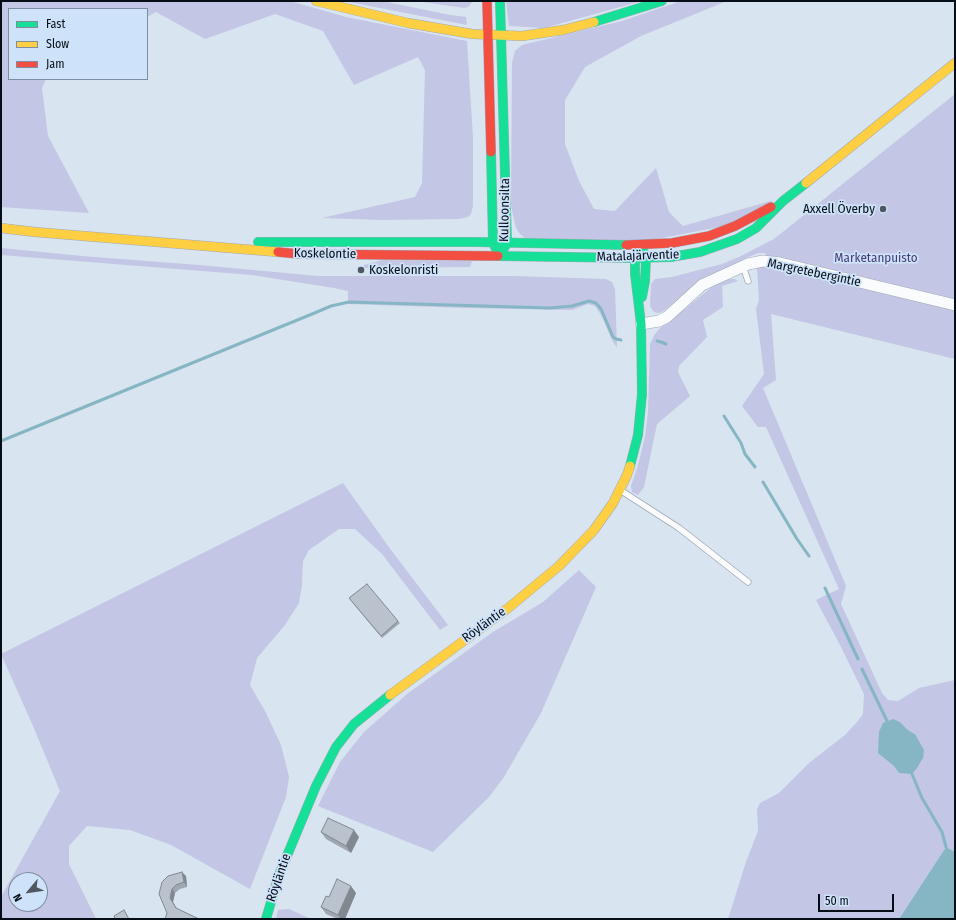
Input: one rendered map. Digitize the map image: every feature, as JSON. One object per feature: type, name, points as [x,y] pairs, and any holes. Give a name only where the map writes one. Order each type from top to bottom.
[{"type":"main road","points":[[316,1],[408,23],[502,36],[522,36],[563,30],[662,1]]},
{"type":"main road","name":"Kulloonsilta","points":[[487,1],[493,243],[500,256]]},
{"type":"main road","name":"Kulloonsilta","points":[[500,1],[507,243],[500,256]]},
{"type":"main road","name":"Matalajärventie","points":[[500,256],[635,258],[671,257],[700,252],[737,239],[763,222],[783,201],[955,63]]},
{"type":"main road","name":"Matalajärventie","points":[[493,243],[642,245],[672,243],[709,236],[735,226],[783,201]]},
{"type":"main road","name":"Koskelontie","points":[[1,228],[43,233],[299,254],[500,256]]},
{"type":"main road","name":"Koskelontie","points":[[199,245],[243,242],[493,243]]},
{"type":"main road","name":"Röyläntie","points":[[640,308],[646,281],[646,258],[642,245]]},
{"type":"main road","name":"Röyläntie","points":[[266,919],[279,875],[316,786],[336,747],[354,724],[397,689],[507,609],[559,566],[594,530],[613,503],[627,474],[634,454],[638,435],[642,394],[641,324],[640,308],[635,282],[635,258],[642,245]]},
{"type":"street","name":"Margretebergintie","points":[[641,324],[659,321],[667,317],[702,286],[744,266],[763,261],[780,263],[955,305]]},
{"type":"lane","points":[[744,266],[748,281]]},
{"type":"lane","points":[[619,490],[679,528],[748,582]]},
{"type":"green space","points":[[1,1],[290,1],[346,17],[467,41],[473,138],[473,206],[471,214],[468,217],[458,219],[381,220],[322,218],[415,197],[422,183],[425,70],[418,57],[354,85],[323,31],[275,14],[205,39],[156,12],[148,16],[148,8],[8,8],[8,80],[46,80],[42,88],[48,136],[89,213],[1,207]]},
{"type":"green space","points":[[344,1],[382,1],[466,17],[467,25]]},
{"type":"green space","points":[[417,1],[473,1],[468,7],[464,8]]},
{"type":"green space","points":[[506,1],[642,1],[544,28],[509,26]]},
{"type":"green space","points":[[681,1],[727,1],[641,36],[585,67],[565,100],[565,144],[579,181],[594,209],[615,211],[656,168],[669,212],[683,226],[774,200],[725,226],[646,241],[526,239],[516,228],[511,206],[512,63],[515,51],[522,45],[622,21]]},
{"type":"green space","name":"Marketanpuisto","points":[[955,94],[955,359],[771,314],[776,380],[763,388],[846,586],[841,604],[882,693],[888,700],[898,701],[919,688],[955,680],[955,852],[946,847],[899,919],[728,919],[746,862],[758,831],[757,809],[760,803],[779,793],[809,763],[845,735],[863,714],[864,694],[816,600],[839,589],[766,427],[758,427],[742,406],[764,374],[756,309],[759,300],[757,268],[761,267],[766,253],[758,253],[746,258],[698,283],[662,312],[657,313],[653,311],[650,306],[651,284],[655,279],[672,277],[722,264],[774,239]],"holes":[[[900,722],[908,730],[915,734],[899,773],[893,765]]]},
{"type":"green space","points":[[1,248],[318,276],[515,276],[606,279],[612,282],[615,289],[617,348],[601,315],[595,306],[588,304],[572,310],[348,304],[348,291],[334,288],[252,275],[1,255]]},
{"type":"green space","points":[[382,260],[472,261],[470,267],[364,268],[364,265]]},
{"type":"green space","points":[[729,279],[735,279],[738,281],[722,286],[723,307],[703,320],[707,337],[679,366],[678,372],[690,396],[657,424],[644,487],[638,495],[632,492],[631,486],[645,437],[648,412],[650,344],[655,334],[661,327],[713,286]]},
{"type":"green space","points":[[343,483],[391,550],[448,625],[440,630],[382,554],[355,529],[339,529],[309,550],[303,561],[302,585],[299,603],[285,625],[257,658],[250,685],[265,711],[281,745],[289,777],[286,797],[250,889],[171,845],[130,830],[87,826],[69,846],[69,864],[96,919],[1,919],[1,897],[8,884],[8,912],[48,912],[48,872],[15,872],[60,791],[1,654]]},
{"type":"green space","points":[[579,570],[596,587],[541,713],[504,777],[489,797],[433,852],[318,806],[340,762],[364,732],[407,694],[493,632],[543,602]]},
{"type":"green space","points":[[289,909],[311,919],[276,919],[278,910]]},
{"type":"shaded area","points":[[893,719],[900,722],[908,730],[915,734],[924,750],[923,758],[912,774],[899,773],[893,765],[878,753],[879,732],[883,723]]},
{"type":"shaded area","points":[[946,847],[955,852],[955,919],[899,919]]},
{"type":"building","points":[[367,584],[398,621],[381,636],[349,598]]},
{"type":"building","points":[[328,818],[354,830],[346,846],[321,832]]},
{"type":"building","points":[[182,872],[184,882],[176,885],[172,889],[170,898],[176,908],[199,919],[165,919],[167,913],[159,894],[162,882],[168,876]]},
{"type":"building","points":[[337,879],[351,886],[338,915],[321,907],[326,896],[329,897]]},
{"type":"building","points":[[124,910],[129,919],[115,919],[114,916]]},
{"type":"waterway","points":[[1,441],[331,306],[349,302],[550,308],[572,306],[589,301],[596,303],[601,309],[613,337],[621,340]]},
{"type":"waterway","points":[[657,341],[666,344]]},
{"type":"waterway","points":[[724,416],[741,443],[745,454],[755,467]]},
{"type":"waterway","points":[[763,482],[797,539],[809,556]]},
{"type":"waterway","points":[[825,588],[858,659]]},
{"type":"waterway","points":[[862,669],[887,721]]},
{"type":"waterway","points":[[912,774],[922,798],[942,832],[946,847]]},
{"type":"traffic: fast","points":[[500,1],[507,243],[502,252]]},
{"type":"traffic: fast","points":[[594,22],[662,1]]},
{"type":"traffic: fast","points":[[491,152],[493,243],[497,251]]},
{"type":"traffic: fast","points":[[498,256],[635,258],[671,257],[700,252],[737,239],[756,228],[783,201],[806,183]]},
{"type":"traffic: fast","points":[[258,242],[476,242],[626,245]]},
{"type":"traffic: fast","points":[[630,466],[638,435],[642,394],[641,324],[635,274],[635,258],[641,245]]},
{"type":"traffic: fast","points":[[642,248],[646,258],[645,281],[642,297]]},
{"type":"traffic: fast","points":[[266,919],[279,875],[316,786],[336,747],[354,724],[390,695]]},
{"type":"traffic: slow","points":[[316,1],[408,23],[472,34],[522,36],[563,30],[594,22]]},
{"type":"traffic: slow","points":[[806,183],[955,63]]},
{"type":"traffic: slow","points":[[1,228],[278,252]]},
{"type":"traffic: slow","points":[[390,695],[507,609],[559,566],[594,530],[613,503],[630,466]]},
{"type":"traffic: jam","points":[[487,1],[491,152]]},
{"type":"traffic: jam","points":[[626,245],[672,243],[709,236],[735,226],[771,207]]},
{"type":"traffic: jam","points":[[278,252],[299,254],[498,256]]},
{"type":"place","name":"Axxell Överby","points":[[883,209]]},
{"type":"place","name":"Koskelonristi","points":[[361,270]]}]
